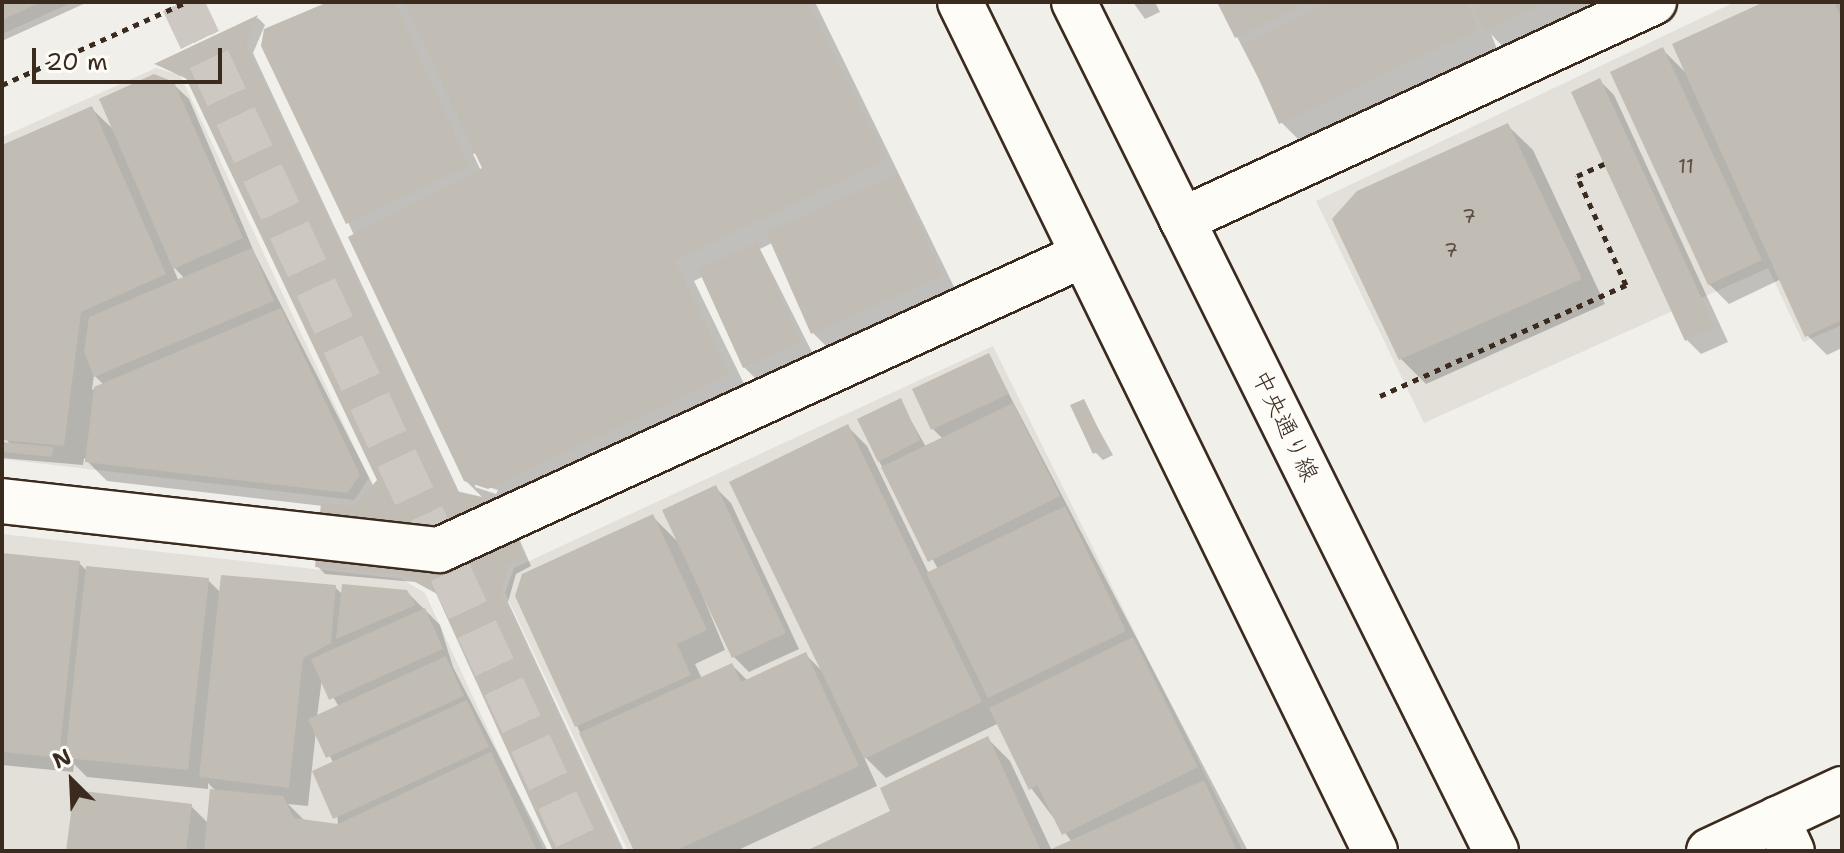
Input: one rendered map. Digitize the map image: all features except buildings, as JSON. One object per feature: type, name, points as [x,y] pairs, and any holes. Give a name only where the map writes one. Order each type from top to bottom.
[{"type":"street","points":[[960,2],[1375,851]]},
{"type":"street","name":"中央通り線","points":[[1074,2],[1496,851]]},
{"type":"street","points":[[1182,220],[1654,2]]},
{"type":"street","points":[[2,501],[439,550],[1083,255]]},
{"type":"street","points":[[1709,851],[1785,835],[1842,789]]},
{"type":"path","points":[[2,85],[187,2]]},
{"type":"path","points":[[1380,396],[1626,285],[1577,176],[1604,164]]},
{"type":"shaded area","points":[[2,2],[73,2],[2,34]]},
{"type":"shaded area","points":[[1735,2],[1842,2],[1842,325],[1803,342],[1768,268],[1424,423],[1316,201]]},
{"type":"shaded area","points":[[156,68],[180,75],[369,478],[354,500],[2,459],[2,137]]},
{"type":"shaded area","points":[[993,346],[1243,851],[628,851],[505,593],[514,568]]},
{"type":"shaded area","points":[[2,534],[402,579],[425,593],[544,851],[2,851]]},
{"type":"tunnel","points":[[182,2],[581,851]]}]
